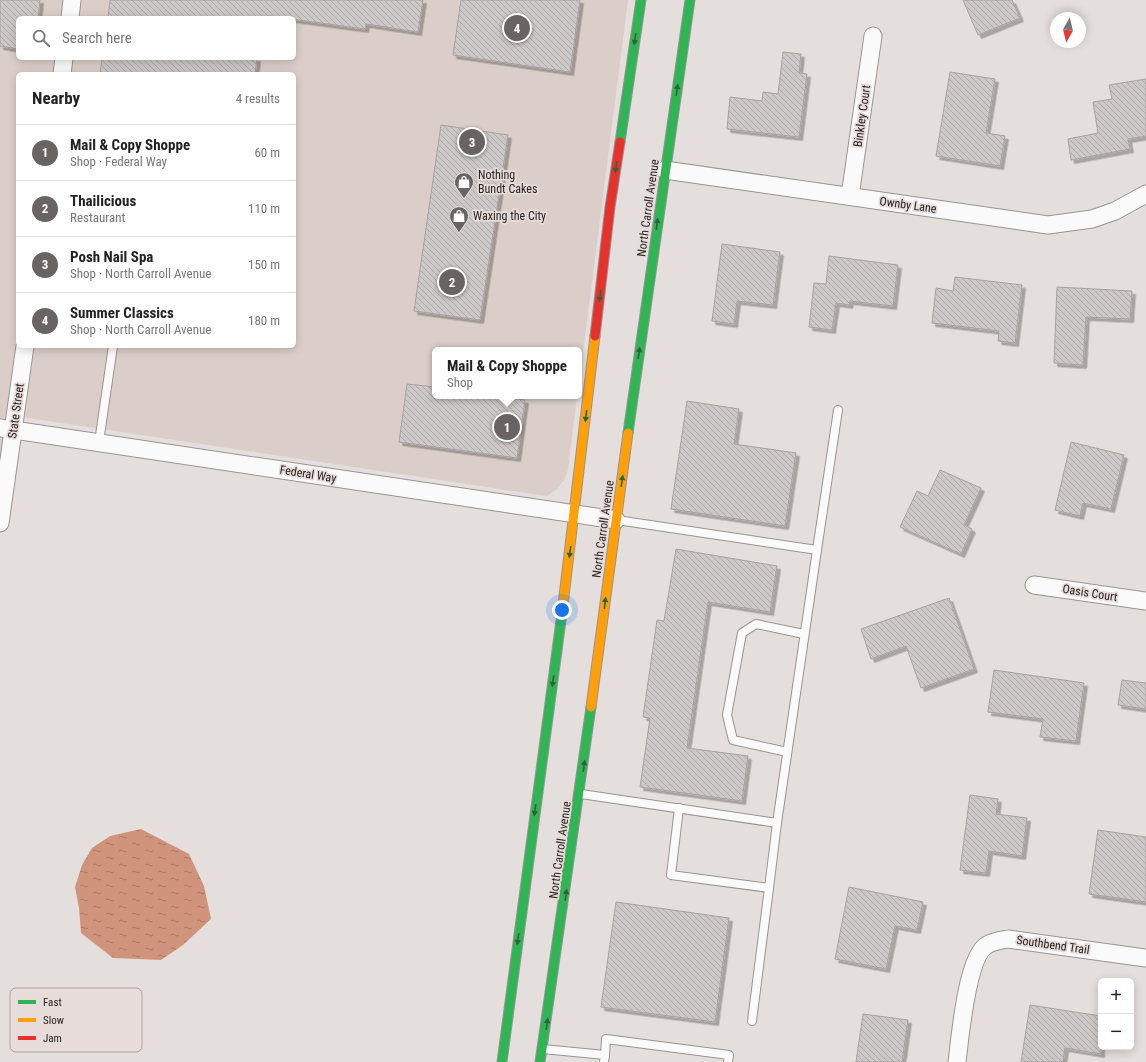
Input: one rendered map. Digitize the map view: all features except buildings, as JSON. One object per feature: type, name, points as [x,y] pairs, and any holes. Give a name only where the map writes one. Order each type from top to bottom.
[{"type":"main road","points":[[502,1062],[575,514],[610,207],[641,0]]},
{"type":"main road","name":"North Carroll Avenue","points":[[540,1062],[580,794],[616,520],[690,0]]},
{"type":"street","points":[[70,16],[72,0]]},
{"type":"street","name":"Binkley Court","points":[[850,196],[873,36]]},
{"type":"street","points":[[62,72],[64,60]]},
{"type":"street","name":"Ownby Lane","points":[[665,170],[1048,225],[1092,219],[1115,211],[1146,194]]},
{"type":"street","name":"State Street","points":[[0,523],[7,428],[25,348]]},
{"type":"street","name":"Federal Way","points":[[7,428],[616,520]]},
{"type":"street","name":"Oasis Court","points":[[1034,584],[1146,601]]},
{"type":"street","name":"Southbend Trail","points":[[957,1062],[968,988],[974,962],[986,945],[1008,939],[1146,958]]},
{"type":"lane","points":[[99,442],[113,348]]},
{"type":"lane","points":[[752,1021],[777,823],[838,410]]},
{"type":"lane","points":[[616,520],[817,550]]},
{"type":"lane","points":[[787,752],[733,740],[727,715],[742,633],[756,624],[804,634]]},
{"type":"lane","points":[[580,794],[777,823]]},
{"type":"lane","points":[[679,808],[671,875],[770,888]]},
{"type":"lane","points":[[543,1049],[604,1058],[606,1039],[729,1054],[728,1062]]},
{"type":"shaded area","points":[[0,0],[628,0],[582,360],[582,347],[432,347],[432,399],[577,399],[568,470],[564,480],[557,489],[547,496],[15,416],[0,523]]},
{"type":"water","points":[[141,829],[189,854],[204,886],[211,919],[183,945],[161,960],[113,958],[81,933],[79,908],[75,887],[82,865],[92,848],[110,836]]},
{"type":"traffic: fast","points":[[620,142],[641,0]]},
{"type":"traffic: fast","points":[[628,433],[690,0]]},
{"type":"traffic: fast","points":[[502,1062],[562,613]]},
{"type":"traffic: fast","points":[[540,1062],[591,707]]},
{"type":"traffic: slow","points":[[562,613],[595,336]]},
{"type":"traffic: slow","points":[[591,707],[628,433]]},
{"type":"traffic: jam","points":[[595,336],[610,207],[620,142]]},
{"type":"place","name":"Summer Classics","points":[[517,28]]},
{"type":"place","name":"Posh Nail Spa","points":[[472,142]]},
{"type":"place","name":"Nothing Bundt Cakes","points":[[464,199]]},
{"type":"place","name":"Waxing the City","points":[[459,233]]},
{"type":"place","name":"Thailicious","points":[[452,282]]},
{"type":"place","name":"Mail & Copy Shoppe","points":[[507,427]]}]
